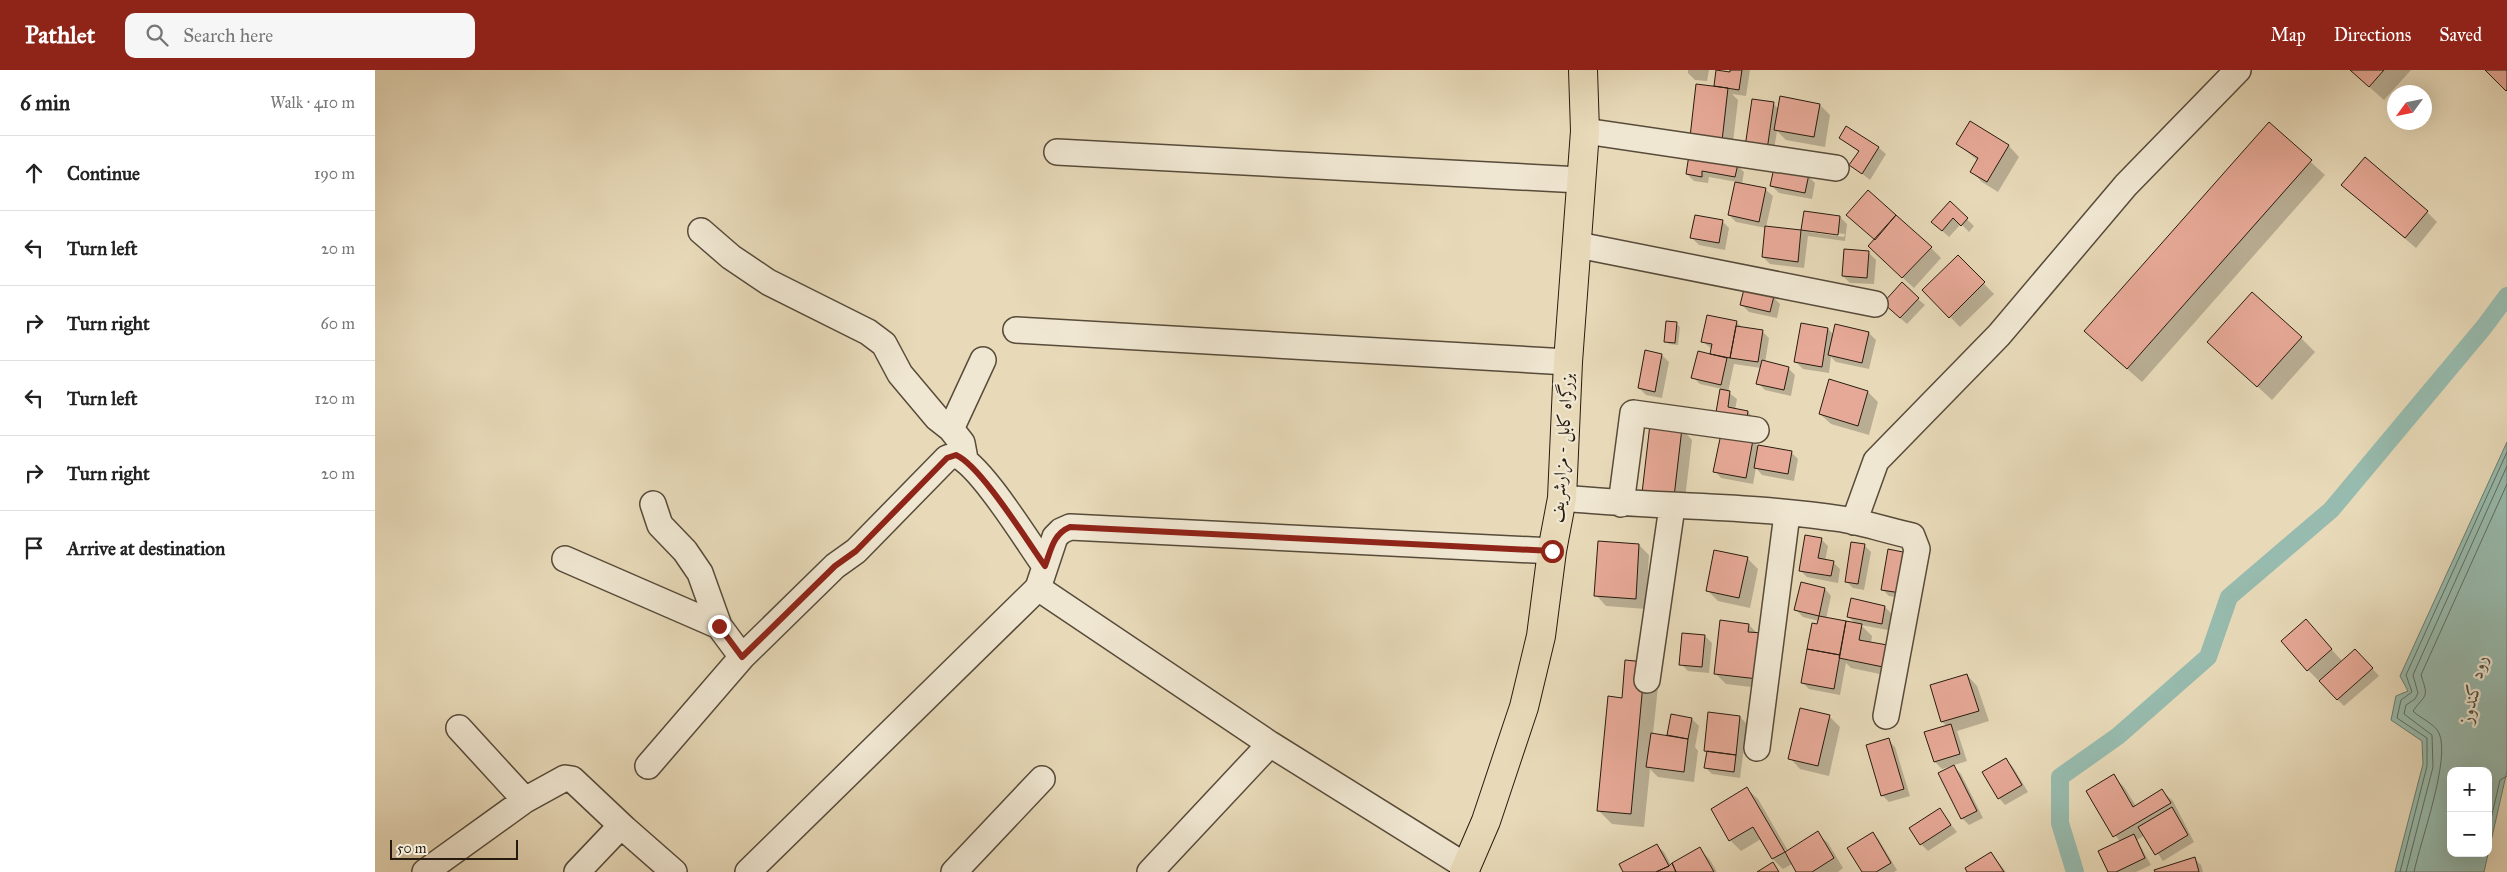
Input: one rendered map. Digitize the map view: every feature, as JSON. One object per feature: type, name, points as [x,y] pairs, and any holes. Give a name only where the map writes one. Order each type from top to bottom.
[{"type":"highway","name":"بزرگراه کابل - مزارشریف","points":[[1465,870],[1506,766],[1524,707],[1541,636],[1552,551],[1562,498],[1568,362],[1585,131],[1583,70]]},
{"type":"street","points":[[1855,522],[1877,461],[1999,335],[2126,185],[2238,70]]},
{"type":"street","points":[[1585,131],[1836,168]]},
{"type":"street","points":[[1057,152],[1580,180]]},
{"type":"street","points":[[701,230],[731,257],[768,282],[868,332],[884,344],[900,374],[937,418],[951,429],[962,443],[965,459]]},
{"type":"street","points":[[1578,245],[1875,304]]},
{"type":"street","points":[[1017,330],[1568,362]]},
{"type":"street","points":[[951,429],[983,360]]},
{"type":"street","points":[[1621,504],[1633,413],[1756,430]]},
{"type":"street","points":[[648,766],[742,657],[835,566],[856,551],[947,458],[956,455],[965,459],[981,477],[1042,577],[1270,744],[1465,870]]},
{"type":"street","points":[[1562,498],[1672,507],[1721,507],[1787,514],[1855,522],[1912,536],[1917,549],[1886,716]]},
{"type":"street","points":[[653,504],[660,525],[685,551],[700,573],[719,626],[742,657]]},
{"type":"street","points":[[1647,680],[1672,507]]},
{"type":"street","points":[[1757,748],[1787,514]]},
{"type":"street","points":[[748,872],[1042,577],[1055,537],[1061,531],[1070,527],[1552,551]]},
{"type":"street","points":[[565,560],[719,626]]},
{"type":"street","points":[[459,728],[525,800]]},
{"type":"street","points":[[1151,872],[1270,744]]},
{"type":"street","points":[[425,872],[525,800],[565,778],[572,779],[674,872]]},
{"type":"street","points":[[954,872],[1042,780]]},
{"type":"street","points":[[577,872],[616,831],[625,828]]},
{"type":"water","name":"رود کندوز","points":[[2507,442],[2507,771],[2492,837],[2492,767],[2447,767],[2447,857],[2487,857],[2484,872],[2395,872],[2423,764],[2422,741],[2391,720],[2396,696],[2408,691],[2400,676]]},
{"type":"building","points":[[1716,70],[1730,72],[1730,70],[1742,70],[1739,90],[1714,86]]},
{"type":"building","points":[[2350,70],[2384,70],[2369,87]]},
{"type":"building","points":[[2485,70],[2507,70],[2507,90],[2506,91]]},
{"type":"building","points":[[1696,84],[1728,88],[1722,141],[1690,137]]},
{"type":"building","points":[[1780,96],[1820,104],[1814,137],[1774,130]]},
{"type":"building","points":[[1752,99],[1774,102],[1767,150],[1745,147]]},
{"type":"building","points":[[1970,121],[2009,145],[1987,182],[1970,172],[1978,158],[1956,144]]},
{"type":"building","points":[[2269,122],[2312,160],[2127,369],[2084,331]]},
{"type":"building","points":[[1846,126],[1879,147],[1862,174],[1849,165],[1859,151],[1839,138]]},
{"type":"building","points":[[1689,155],[1738,164],[1735,177],[1702,171],[1702,177],[1686,174]]},
{"type":"building","points":[[2365,157],[2428,211],[2405,238],[2341,185]]},
{"type":"building","points":[[1774,168],[1809,174],[1805,193],[1770,186]]},
{"type":"building","points":[[1735,182],[1766,188],[1759,222],[1728,215]]},
{"type":"building","points":[[1868,190],[1896,215],[1875,240],[1846,215]]},
{"type":"building","points":[[1950,201],[1968,218],[1961,226],[1953,218],[1942,231],[1931,222]]},
{"type":"building","points":[[1804,211],[1840,216],[1838,235],[1801,230]]},
{"type":"building","points":[[1695,215],[1723,220],[1719,243],[1690,238]]},
{"type":"building","points":[[1896,215],[1932,247],[1902,278],[1868,246]]},
{"type":"building","points":[[1765,226],[1801,230],[1798,262],[1762,257]]},
{"type":"building","points":[[1844,249],[1869,251],[1867,278],[1842,276]]},
{"type":"building","points":[[1958,255],[1985,282],[1949,318],[1922,290]]},
{"type":"building","points":[[1902,282],[1919,298],[1900,318],[1883,303]]},
{"type":"building","points":[[1744,289],[1774,296],[1770,312],[1740,305]]},
{"type":"building","points":[[2252,292],[2302,337],[2257,387],[2207,342]]},
{"type":"building","points":[[1707,315],[1737,321],[1730,358],[1710,354],[1712,344],[1701,342]]},
{"type":"building","points":[[1666,321],[1677,322],[1675,343],[1664,342]]},
{"type":"building","points":[[1801,323],[1828,328],[1822,367],[1794,362]]},
{"type":"building","points":[[1835,324],[1869,332],[1862,363],[1828,355]]},
{"type":"building","points":[[1736,326],[1763,330],[1758,362],[1730,358]]},
{"type":"building","points":[[1645,350],[1662,354],[1655,392],[1638,388]]},
{"type":"building","points":[[1698,351],[1727,358],[1721,385],[1691,378]]},
{"type":"building","points":[[1762,360],[1789,367],[1784,390],[1756,384]]},
{"type":"building","points":[[1829,379],[1868,391],[1858,426],[1819,414]]},
{"type":"building","points":[[1720,389],[1730,391],[1728,407],[1748,411],[1746,425],[1715,418]]},
{"type":"building","points":[[1650,424],[1682,428],[1674,497],[1642,493]]},
{"type":"building","points":[[1721,434],[1753,440],[1746,478],[1713,472]]},
{"type":"building","points":[[1758,445],[1792,451],[1788,474],[1754,468]]},
{"type":"building","points":[[1805,535],[1822,538],[1818,558],[1834,561],[1831,576],[1799,571]]},
{"type":"building","points":[[1598,541],[1639,544],[1636,599],[1594,596]]},
{"type":"building","points":[[1851,542],[1865,544],[1858,584],[1845,582]]},
{"type":"building","points":[[1888,549],[1908,553],[1901,593],[1881,590]]},
{"type":"building","points":[[1714,550],[1748,557],[1739,598],[1706,591]]},
{"type":"building","points":[[1801,582],[1825,588],[1819,616],[1794,610]]},
{"type":"building","points":[[1851,598],[1885,606],[1882,624],[1847,617]]},
{"type":"building","points":[[1819,616],[1846,621],[1840,655],[1807,649],[1812,623],[1817,624]]},
{"type":"building","points":[[2306,619],[2332,649],[2307,671],[2281,641]]},
{"type":"building","points":[[1720,620],[1749,624],[1748,632],[1763,633],[1758,679],[1714,674]]},
{"type":"building","points":[[1846,621],[1862,624],[1859,640],[1893,646],[1888,668],[1839,658]]},
{"type":"building","points":[[1682,633],[1705,635],[1702,667],[1679,665]]},
{"type":"building","points":[[1807,649],[1840,655],[1834,689],[1801,683]]},
{"type":"building","points":[[2355,649],[2373,668],[2337,700],[2319,681]]},
{"type":"building","points":[[1625,660],[1645,662],[1631,814],[1597,811],[1608,696],[1622,698]]},
{"type":"building","points":[[1967,674],[1979,711],[1941,722],[1930,685]]},
{"type":"building","points":[[1800,708],[1830,715],[1818,766],[1788,759]]},
{"type":"building","points":[[1708,712],[1740,716],[1736,755],[1704,751]]},
{"type":"building","points":[[1671,714],[1692,718],[1688,739],[1667,735]]},
{"type":"building","points":[[1951,724],[1960,754],[1934,762],[1924,732]]},
{"type":"building","points":[[1651,733],[1688,739],[1684,772],[1646,767]]},
{"type":"building","points":[[1889,738],[1904,789],[1881,796],[1866,745]]},
{"type":"building","points":[[1707,751],[1736,755],[1734,772],[1704,768]]},
{"type":"building","points":[[2006,758],[2022,785],[1998,799],[1982,772]]},
{"type":"building","points":[[1954,765],[1977,811],[1961,819],[1938,773]]},
{"type":"building","points":[[2114,774],[2133,807],[2162,789],[2171,803],[2113,837],[2086,791]]},
{"type":"building","points":[[1747,787],[1785,852],[1772,859],[1753,827],[1729,841],[1711,809]]},
{"type":"building","points":[[2172,807],[2188,835],[2155,855],[2138,827]]},
{"type":"building","points":[[1940,808],[1951,825],[1920,845],[1909,828]]},
{"type":"building","points":[[1818,831],[1834,858],[1812,872],[1796,872],[1785,852]]},
{"type":"building","points":[[1873,832],[1891,863],[1876,872],[1862,872],[1847,848]]},
{"type":"building","points":[[2134,834],[2145,858],[2116,872],[2108,872],[2098,851]]},
{"type":"building","points":[[1657,844],[1669,866],[1656,872],[1623,872],[1619,864]]},
{"type":"building","points":[[1700,847],[1714,872],[1676,872],[1672,863]]},
{"type":"building","points":[[1991,852],[2004,872],[1967,872],[1965,868]]},
{"type":"building","points":[[2195,857],[2199,872],[2155,872],[2154,870]]},
{"type":"building","points":[[1773,862],[1779,872],[1757,872]]},
{"type":"building","points":[[1672,863],[1676,872],[1656,872],[1669,866]]},
{"type":"waterway","points":[[2075,872],[2060,823],[2060,777],[2118,736],[2208,657],[2229,597],[2331,510],[2484,327],[2507,296]]},
{"type":"route","points":[[719,626],[742,657],[835,566],[856,551],[947,458],[956,455],[965,459],[981,477],[1045,566],[1055,537],[1061,531],[1070,527],[1552,551]]}]
